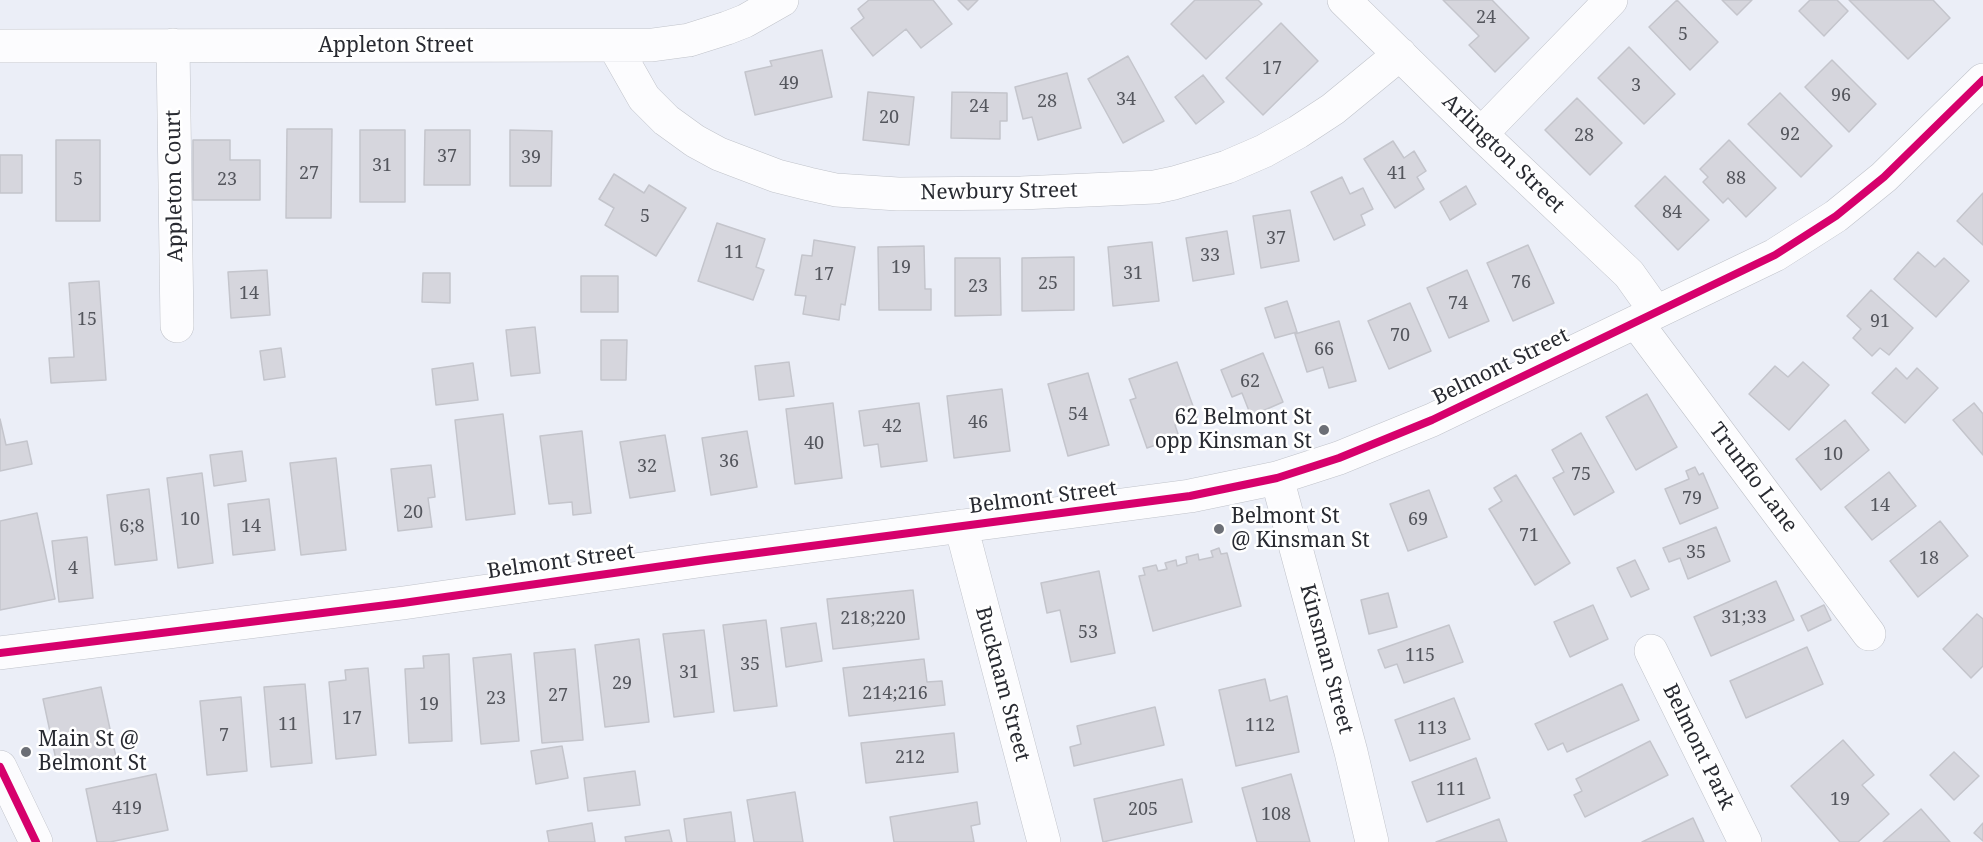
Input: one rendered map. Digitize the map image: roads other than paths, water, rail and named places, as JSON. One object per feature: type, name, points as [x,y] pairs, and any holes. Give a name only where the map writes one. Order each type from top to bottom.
[{"type":"street","name":"Appleton Street","points":[[0,46],[615,47],[665,44],[699,38],[745,21],[782,0]]},
{"type":"street","name":"Arlington Street","points":[[1344,0],[1480,134],[1629,274],[1646,317]]},
{"type":"street","points":[[1480,134],[1611,0]]},
{"type":"street","name":"Appleton Court","points":[[173,45],[177,326]]},
{"type":"street","name":"Newbury Street","points":[[615,47],[644,98],[666,120],[695,141],[719,154],[768,173],[808,184],[837,190],[898,194],[1124,189],[1155,187],[1184,181],[1227,167],[1264,151],[1298,132],[1333,109],[1400,54]]},
{"type":"street","name":"Belmont Street","points":[[0,653],[403,603],[1190,496],[1277,478],[1348,454],[1432,420],[1775,255],[1836,216],[1884,177],[1983,80]]},
{"type":"street","name":"Trunfio Lane","points":[[1646,317],[1869,634]]},
{"type":"street","name":"Kinsman Street","points":[[1277,478],[1351,752],[1372,842]]},
{"type":"street","name":"Bucknam Street","points":[[961,526],[1044,842]]},
{"type":"street","name":"Belmont Park","points":[[1651,651],[1745,842]]},
{"type":"street","points":[[0,767],[36,842]]},
{"type":"place","name":"62 Belmont St opp Kinsman St","points":[[1324,430]]},
{"type":"place","name":"Belmont St @ Kinsman St","points":[[1219,529]]},
{"type":"place","name":"Main St @ Belmont St","points":[[26,752]]}]
